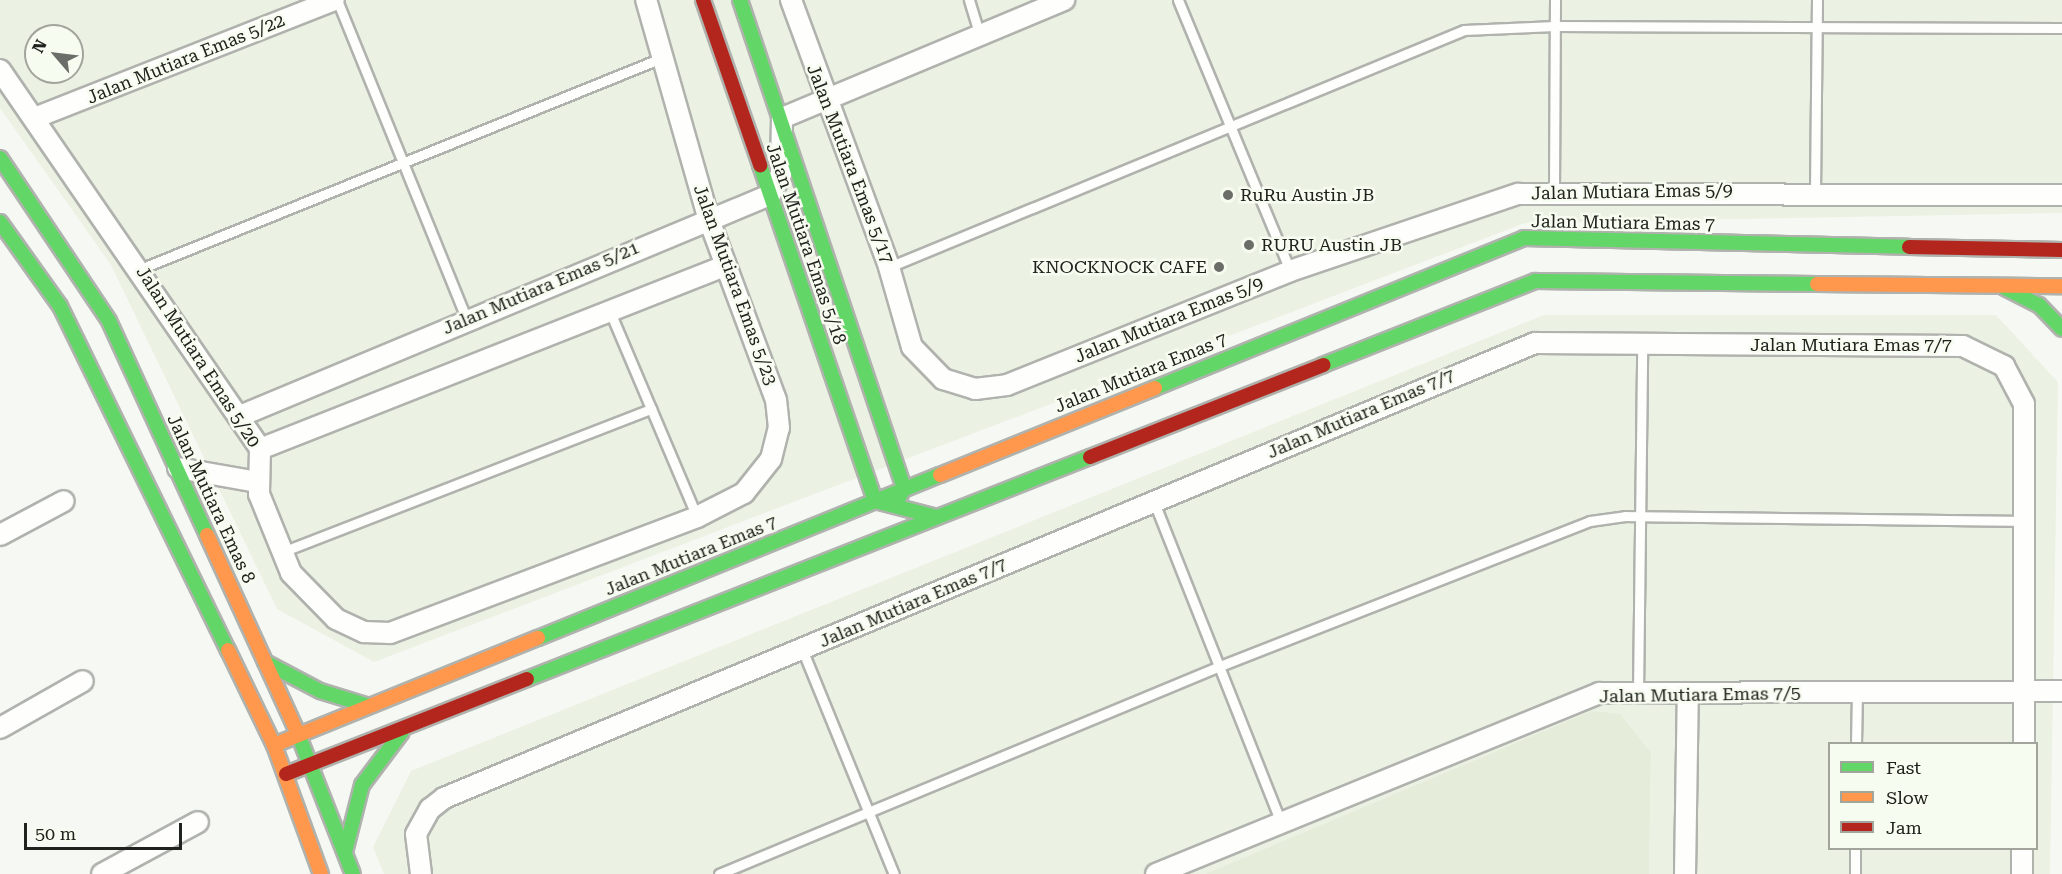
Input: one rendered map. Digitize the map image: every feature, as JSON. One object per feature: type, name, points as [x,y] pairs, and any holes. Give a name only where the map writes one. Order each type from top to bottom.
[{"type":"street","name":"Jalan Mutiara Emas 5/22","points":[[37,117],[296,7],[335,0]]},
{"type":"street","name":"Jalan Mutiara Emas 5/23","points":[[646,0],[708,218],[779,415],[771,459],[744,493]]},
{"type":"street","name":"Jalan Mutiara Emas 5/18","points":[[703,0],[875,501]]},
{"type":"street","name":"Jalan Mutiara Emas 5/18","points":[[740,0],[782,118],[904,488]]},
{"type":"street","name":"Jalan Mutiara Emas 5/17","points":[[791,0],[824,100],[889,267],[905,330]]},
{"type":"street","points":[[770,195],[782,167],[782,118],[1064,0]]},
{"type":"street","name":"Jalan Mutiara Emas 5/20","points":[[0,70],[37,117],[240,416],[260,449],[257,482],[280,553],[306,592],[336,619],[364,632],[390,633],[697,517],[744,493]]},
{"type":"street","name":"Jalan Mutiara Emas 8","points":[[0,158],[109,321],[312,765],[353,874]]},
{"type":"street","name":"Jalan Mutiara Emas 5/9","points":[[905,330],[930,370],[962,387],[989,389],[1290,271],[1511,196],[1554,190],[2062,195]]},
{"type":"street","name":"Jalan Mutiara Emas 5/21","points":[[240,416],[708,218],[770,195]]},
{"type":"street","points":[[0,222],[60,306],[274,745],[321,874]]},
{"type":"street","name":"Jalan Mutiara Emas 7","points":[[274,745],[1524,238],[2062,250]]},
{"type":"street","points":[[260,449],[726,266]]},
{"type":"street","points":[[286,774],[405,729],[861,546],[1535,281],[2062,286]]},
{"type":"street","points":[[2000,285],[2039,305],[2062,329]]},
{"type":"street","name":"Jalan Mutiara Emas 7/7","points":[[421,874],[416,834],[430,809],[444,798],[1530,344],[1963,346],[1984,352],[2004,366],[2024,404],[2024,742]]},
{"type":"street","points":[[178,468],[257,482]]},
{"type":"street","points":[[861,546],[895,507],[904,488]]},
{"type":"street","points":[[0,535],[64,501]]},
{"type":"street","points":[[875,501],[937,517]]},
{"type":"street","points":[[265,662],[320,691],[369,706]]},
{"type":"street","points":[[0,728],[83,681]]},
{"type":"street","name":"Jalan Mutiara Emas 7/5","points":[[1158,874],[1599,693],[2025,693],[2062,691]]},
{"type":"street","points":[[1685,874],[1688,693]]},
{"type":"street","points":[[345,852],[362,785],[405,729]]},
{"type":"street","points":[[102,874],[198,822]]},
{"type":"street","points":[[2022,850],[2022,874]]},
{"type":"lane","points":[[335,0],[400,164],[466,320]]},
{"type":"lane","points":[[969,0],[981,35]]},
{"type":"lane","points":[[1178,0],[1290,271]]},
{"type":"lane","points":[[1554,190],[1555,0]]},
{"type":"lane","points":[[1815,191],[1817,0]]},
{"type":"lane","points":[[889,267],[1230,128],[1457,32],[1555,26],[2062,28]]},
{"type":"lane","points":[[140,268],[664,57]]},
{"type":"lane","points":[[610,312],[697,517]]},
{"type":"lane","points":[[1638,693],[1642,343]]},
{"type":"lane","points":[[280,553],[651,409]]},
{"type":"lane","points":[[1154,501],[1281,823]]},
{"type":"lane","points":[[719,874],[1220,666],[1590,521],[1641,517],[2024,521]]},
{"type":"lane","points":[[802,649],[872,810],[894,874]]},
{"type":"lane","points":[[1856,742],[1857,693]]},
{"type":"lane","points":[[1855,850],[1855,874]]},
{"type":"shaded area","points":[[0,0],[2062,0],[2062,213],[1525,223],[374,662],[277,609],[111,265],[0,108]]},
{"type":"shaded area","points":[[1544,315],[1996,315],[2058,382],[2050,874],[1649,874],[1651,753],[1591,711],[1205,874],[384,874],[373,847],[411,771]]},
{"type":"green space","points":[[1591,711],[1620,714],[1651,753],[1649,874],[1205,874]]},
{"type":"traffic: fast","points":[[740,0],[904,488],[896,504]]},
{"type":"traffic: fast","points":[[0,158],[109,321],[207,535]]},
{"type":"traffic: fast","points":[[760,165],[875,501],[937,517]]},
{"type":"traffic: fast","points":[[0,222],[60,306],[228,650]]},
{"type":"traffic: fast","points":[[1155,388],[1524,238],[1909,247]]},
{"type":"traffic: fast","points":[[1323,365],[1535,281],[1817,284]]},
{"type":"traffic: fast","points":[[2005,288],[2039,305],[2062,329]]},
{"type":"traffic: fast","points":[[527,679],[1090,457]]},
{"type":"traffic: fast","points":[[538,638],[940,475]]},
{"type":"traffic: fast","points":[[265,662],[320,691],[369,706]]},
{"type":"traffic: fast","points":[[345,852],[362,785],[402,732]]},
{"type":"traffic: fast","points":[[298,734],[353,874]]},
{"type":"traffic: slow","points":[[1817,284],[2062,286]]},
{"type":"traffic: slow","points":[[940,475],[1155,388]]},
{"type":"traffic: slow","points":[[207,535],[298,734]]},
{"type":"traffic: slow","points":[[274,745],[538,638]]},
{"type":"traffic: slow","points":[[228,650],[274,745],[321,874]]},
{"type":"traffic: jam","points":[[703,0],[760,165]]},
{"type":"traffic: jam","points":[[1909,247],[2062,250]]},
{"type":"traffic: jam","points":[[1090,457],[1323,365]]},
{"type":"traffic: jam","points":[[286,774],[527,679]]},
{"type":"place","name":"RuRu Austin JB","points":[[1228,195]]},
{"type":"place","name":"RURU Austin JB","points":[[1249,245]]},
{"type":"place","name":"KNOCKNOCK CAFE","points":[[1219,267]]}]
